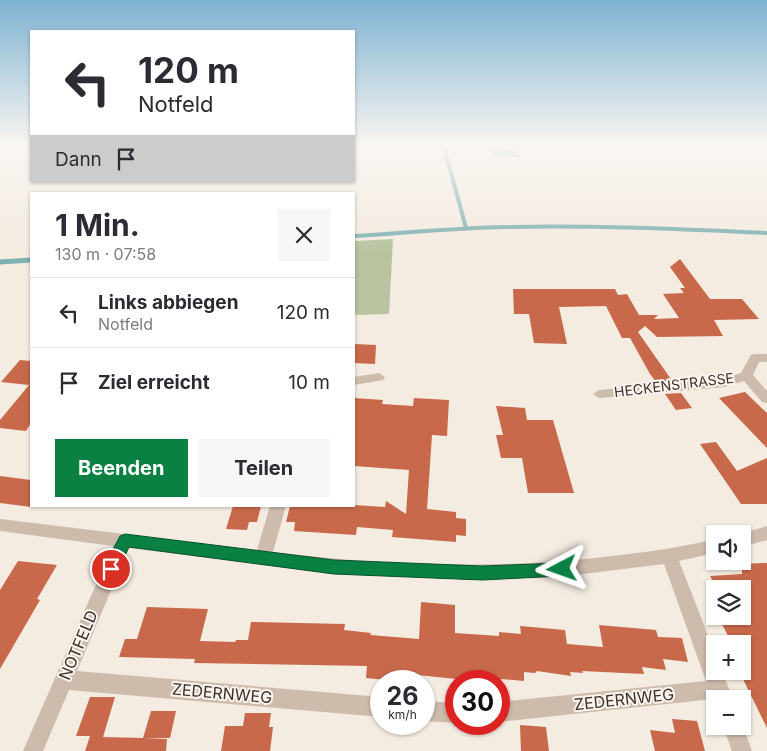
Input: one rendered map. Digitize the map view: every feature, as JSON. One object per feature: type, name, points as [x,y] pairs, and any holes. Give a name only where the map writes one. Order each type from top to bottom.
[{"type":"street","name":"HECKENSTRASSE","points":[[599,394],[724,383],[746,376],[755,358],[767,358]]},
{"type":"street","points":[[746,376],[767,399]]},
{"type":"street","points":[[355,381],[379,377]]},
{"type":"street","points":[[263,558],[278,507]]},
{"type":"street","points":[[0,525],[334,567],[482,573],[575,568],[669,556],[706,548]]},
{"type":"street","points":[[751,537],[767,533]]},
{"type":"street","name":"NOTFELD","points":[[33,751],[125,540]]},
{"type":"street","points":[[669,556],[719,690]]},
{"type":"street","name":"ZEDERNWEG","points":[[64,680],[370,706]]},
{"type":"street","name":"ZEDERNWEG","points":[[510,711],[706,695]]},
{"type":"street","points":[[736,735],[742,751]]},
{"type":"green space","points":[[393,239],[389,314],[355,315],[355,241]]},
{"type":"building","points":[[680,259],[710,299],[742,299],[759,319],[714,320],[723,336],[657,337],[645,326],[638,332],[673,382],[657,383],[630,338],[622,338],[606,306],[559,307],[567,344],[534,343],[529,314],[514,314],[513,289],[615,289],[618,295],[627,294],[639,315],[658,315],[654,319],[679,318],[663,294],[684,293],[680,288],[685,288],[670,267]]},
{"type":"building","points":[[355,344],[376,345],[375,364],[355,363]]},
{"type":"building","points":[[20,360],[30,361],[30,425],[26,431],[0,428],[0,420],[29,385],[1,382]]},
{"type":"building","points":[[745,392],[767,413],[767,448],[719,398]]},
{"type":"building","points":[[681,393],[692,408],[676,410],[665,394]]},
{"type":"building","points":[[355,398],[383,400],[382,404],[413,406],[414,398],[449,400],[447,436],[432,435],[427,509],[456,512],[456,518],[466,519],[466,536],[456,535],[456,542],[392,537],[393,530],[357,527],[356,535],[294,531],[295,522],[286,522],[290,507],[355,507],[355,505],[385,507],[386,501],[406,514],[409,470],[355,466]]},
{"type":"building","points":[[496,406],[525,408],[527,420],[553,420],[574,493],[528,493],[522,458],[501,458],[496,435],[503,435]]},
{"type":"building","points":[[716,442],[737,471],[767,458],[767,504],[741,504],[700,444]]},
{"type":"building","points":[[0,476],[30,480],[30,507],[0,503]]},
{"type":"building","points":[[233,507],[261,507],[257,522],[249,522],[247,530],[226,529]]},
{"type":"building","points":[[18,561],[57,565],[37,599],[40,600],[0,669],[0,590]]},
{"type":"building","points":[[767,563],[767,728],[751,695],[751,690],[748,690],[743,680],[751,680],[751,635],[728,635],[722,625],[751,625],[751,580],[712,580],[710,576],[742,574],[742,570],[751,570],[751,564]]},
{"type":"building","points":[[421,602],[455,605],[455,633],[499,636],[499,632],[521,634],[520,626],[565,630],[567,644],[603,647],[599,625],[656,630],[658,637],[682,638],[688,662],[663,659],[666,670],[642,667],[644,674],[582,671],[583,673],[570,672],[571,676],[537,671],[535,673],[524,672],[524,681],[510,680],[510,670],[445,670],[445,678],[435,677],[435,670],[370,670],[370,678],[366,678],[367,666],[194,663],[195,659],[119,657],[125,639],[137,639],[147,607],[208,609],[200,641],[235,642],[236,640],[248,640],[251,622],[345,624],[344,630],[371,633],[370,635],[419,639]]},
{"type":"building","points":[[90,697],[115,697],[103,737],[167,739],[166,751],[85,751],[90,736],[76,736]]},
{"type":"building","points":[[151,711],[176,711],[170,738],[143,738]]},
{"type":"building","points":[[245,713],[271,713],[269,727],[273,727],[270,751],[221,751],[225,726],[243,726]]},
{"type":"building","points":[[672,719],[697,721],[705,751],[655,751],[650,730],[675,733]]},
{"type":"building","points":[[520,725],[546,727],[549,751],[521,751]]},
{"type":"waterway","points":[[453,181],[466,228]]},
{"type":"waterway","points":[[355,236],[505,227],[636,228],[767,233]]},
{"type":"waterway","points":[[0,262],[30,260]]},
{"type":"route","points":[[111,569],[125,540],[334,567],[482,573],[562,569]]}]
